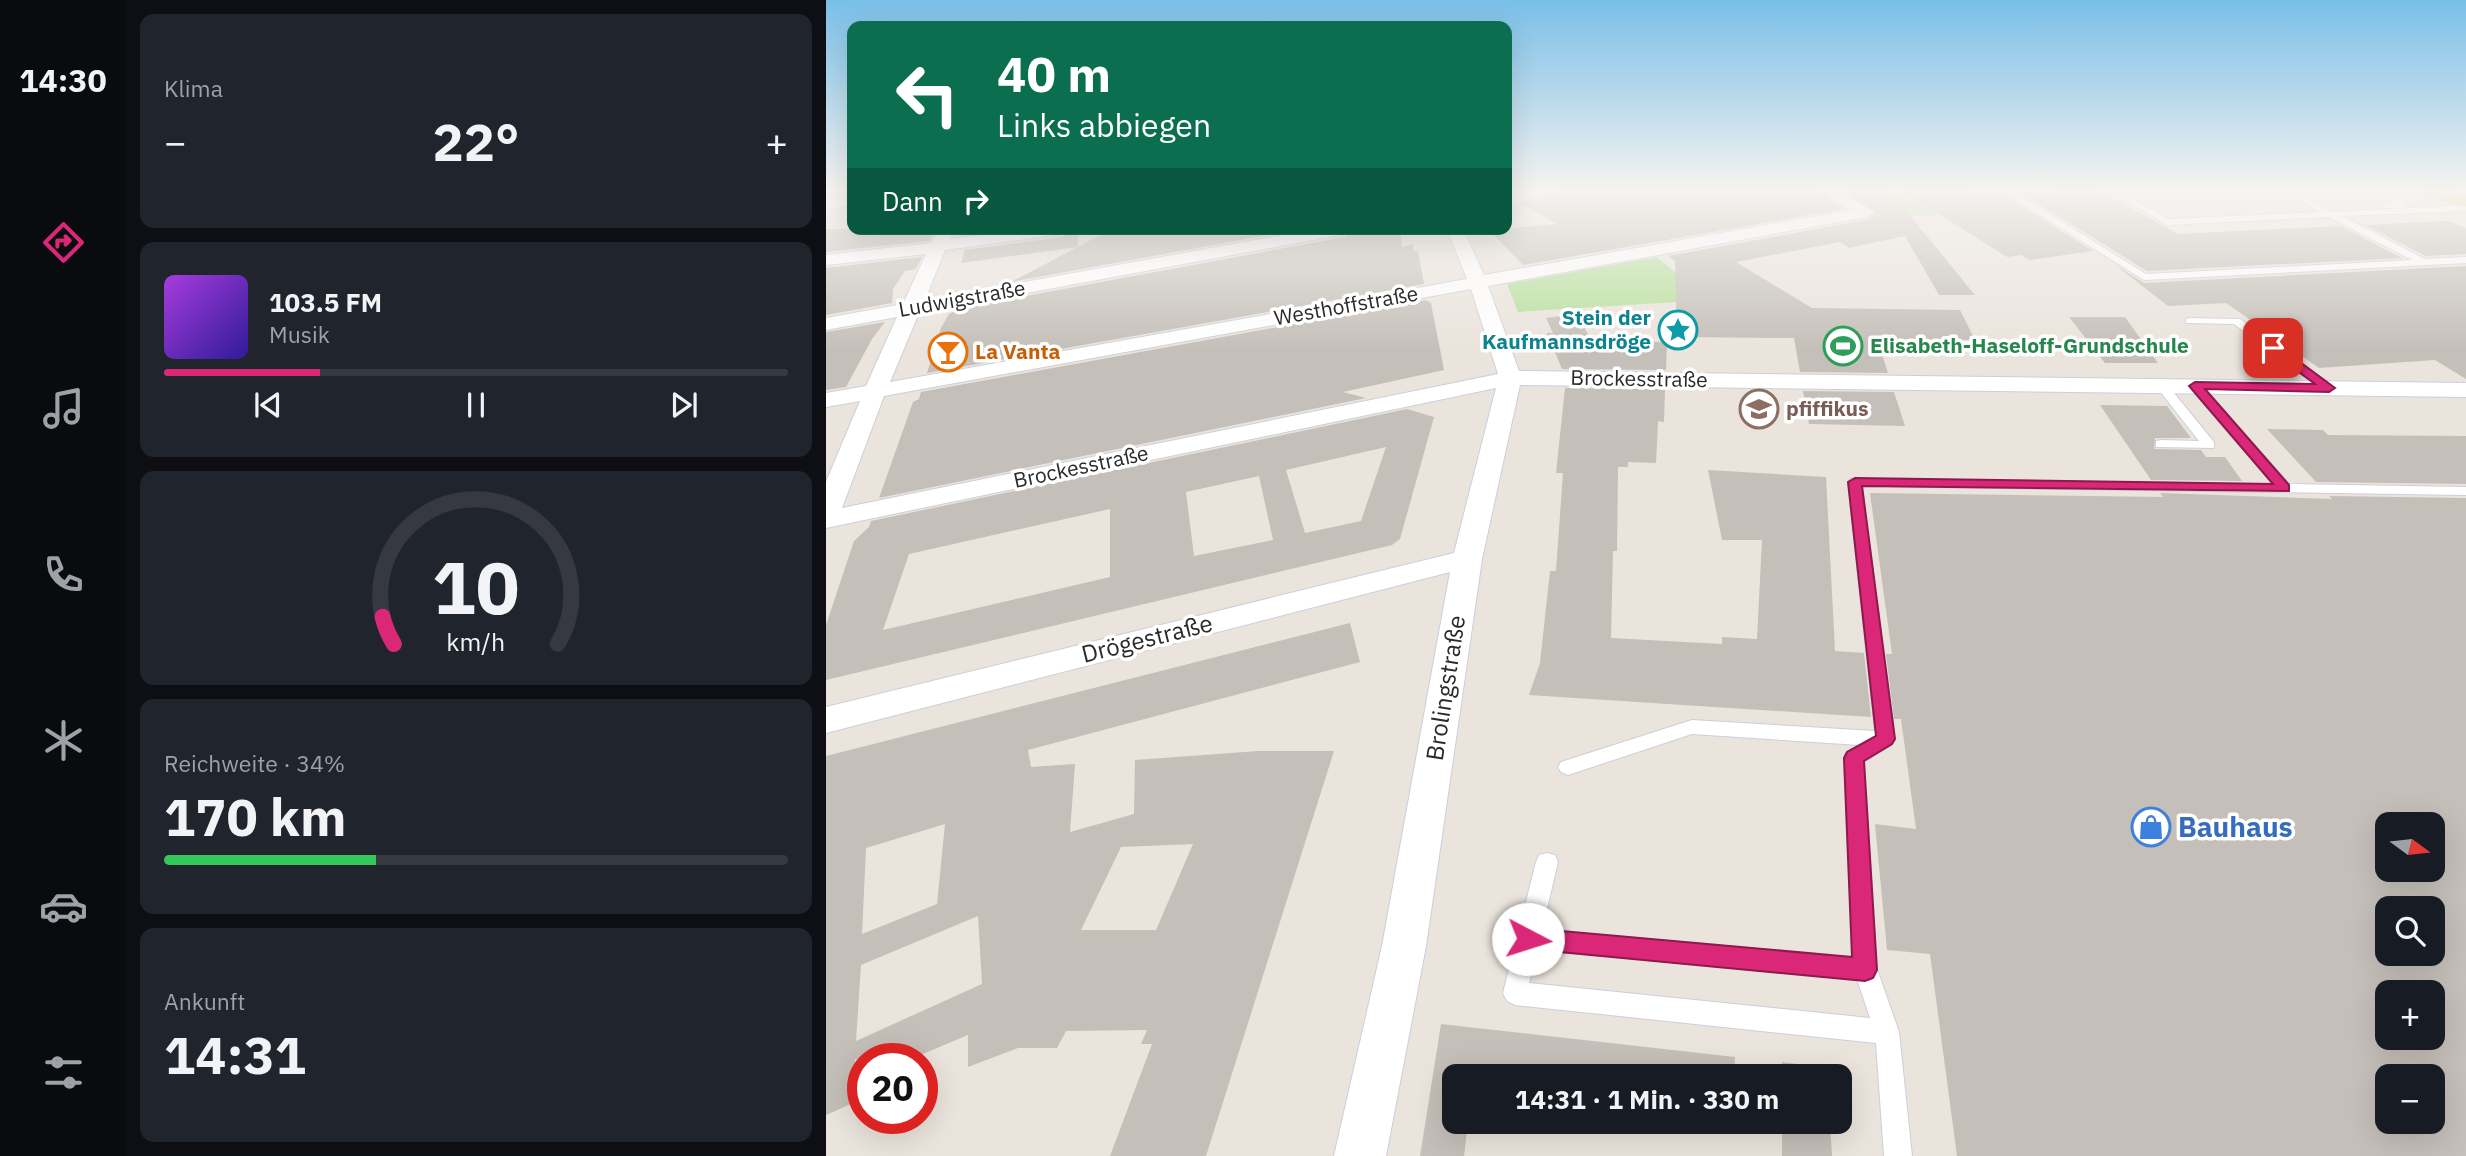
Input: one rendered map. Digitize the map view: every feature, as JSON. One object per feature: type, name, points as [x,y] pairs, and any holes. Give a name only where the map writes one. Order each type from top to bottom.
[{"type":"street","points":[[826,260],[923,244]]},
{"type":"street","points":[[826,518],[875,391],[940,244]]},
{"type":"street","name":"Ludwigstraße","points":[[826,324],[1264,244]]},
{"type":"street","points":[[1461,244],[1478,283],[1510,378]]},
{"type":"street","name":"Westhoffstraße","points":[[826,400],[1691,244]]},
{"type":"street","name":"Brockesstraße","points":[[826,518],[1510,378],[2466,390]]},
{"type":"street","name":"Brolingstraße","points":[[1360,1156],[1404,946],[1468,559],[1510,378]]},
{"type":"street","name":"Drögestraße","points":[[826,720],[1468,559]]},
{"type":"lane","points":[[2092,244],[2144,277],[2466,260]]},
{"type":"lane","points":[[2390,244],[2424,262]]},
{"type":"lane","points":[[2190,321],[2236,321],[2329,388]]},
{"type":"lane","points":[[2161,385],[2209,445],[2161,444]]},
{"type":"lane","points":[[2195,386],[2284,488]]},
{"type":"lane","points":[[1885,739],[1855,482],[2466,491]]},
{"type":"lane","points":[[1568,767],[1692,727],[1885,739]]},
{"type":"lane","points":[[1885,739],[1854,758],[1865,970],[1887,1032],[1898,1156]]},
{"type":"lane","points":[[1548,862],[1516,993],[1887,1032]]},
{"type":"lane","points":[[1528,939],[1865,970]]},
{"type":"green space","points":[[1657,257],[1676,273],[1676,302],[1518,312],[1507,284]]},
{"type":"building","points":[[826,244],[901,244],[826,252]]},
{"type":"building","points":[[1010,244],[1078,244],[1078,247],[961,263],[965,250]]},
{"type":"building","points":[[1084,244],[1218,244],[1011,282]]},
{"type":"building","points":[[1307,244],[1402,244],[1402,247],[1413,244],[1414,251],[1418,251],[1424,284],[927,373],[941,328],[949,314],[960,308]]},
{"type":"building","points":[[1503,244],[1644,244],[1523,265]]},
{"type":"building","points":[[1734,244],[1830,244],[1736,262],[1812,308],[1960,310],[1975,340],[1877,339],[1888,373],[1800,372],[1794,338],[1677,337],[1675,261],[1668,256]]},
{"type":"building","points":[[1843,244],[1868,244],[1849,248]]},
{"type":"building","points":[[1910,244],[1933,244],[1975,295],[1939,295]]},
{"type":"building","points":[[1986,244],[2082,244],[2093,251],[2030,260],[2021,255],[2007,257]]},
{"type":"building","points":[[2103,244],[2375,244],[2402,258],[2147,271]]},
{"type":"building","points":[[2402,244],[2466,244],[2466,254],[2426,256]]},
{"type":"building","points":[[922,257],[916,269],[905,271],[893,289],[892,303],[826,315],[826,268]]},
{"type":"building","points":[[2114,264],[2144,283],[2466,266],[2466,379],[2435,360],[2319,368],[2226,303],[2168,306]]},
{"type":"building","points":[[1426,300],[1431,303],[1444,370],[1343,392],[1366,398],[879,498],[913,402],[919,399],[921,392]]},
{"type":"building","points":[[1577,314],[1591,340],[1667,342],[1666,370],[1562,369],[1547,333],[1553,333],[1546,318]]},
{"type":"building","points":[[2069,317],[2125,317],[2158,363],[2105,363]]},
{"type":"building","points":[[885,322],[872,339],[846,387],[826,390],[826,332]]},
{"type":"building","points":[[1565,388],[1665,389],[1664,422],[1658,421],[1656,463],[1628,462],[1628,467],[1618,467],[1617,551],[1613,551],[1611,638],[1722,644],[1722,637],[1757,639],[1762,540],[1722,540],[1708,470],[1826,477],[1835,651],[1864,653],[1871,717],[1529,695],[1540,663],[1550,571],[1556,571],[1563,473],[1556,473]]},
{"type":"building","points":[[1803,391],[1894,392],[1905,426],[1809,424]]},
{"type":"building","points":[[2100,405],[2167,406],[2191,438],[2155,438],[2154,449],[2201,450],[2206,457],[2225,457],[2242,481],[2151,480]]},
{"type":"building","points":[[1407,409],[1434,417],[1400,539],[1392,545],[826,680],[826,625],[854,541],[869,527],[871,521]],"holes":[[[1386,447],[1361,521],[1305,533],[1286,470]],[[1259,476],[1273,540],[1194,556],[1186,492]],[[1110,509],[1110,577],[883,630],[909,554]]]},
{"type":"building","points":[[2267,429],[2323,430],[2328,435],[2466,436],[2466,484],[2316,482]]},
{"type":"building","name":"Bauhaus","points":[[1870,493],[2163,497],[2160,493],[2332,499],[2329,496],[2466,498],[2466,1156],[1957,1156],[1930,954],[1887,950],[1875,824],[1916,829],[1901,719],[1894,719],[1886,654],[1892,654]]},
{"type":"building","points":[[1350,623],[1360,662],[1028,750],[1031,767],[1075,764],[1070,832],[1134,814],[1135,760],[1258,751],[1334,751],[1206,1156],[1110,1156],[1152,1044],[1141,1044],[1147,1030],[1066,1031],[1057,1048],[1018,1048],[968,1067],[968,1035],[938,1048],[938,1043],[847,1043],[847,1106],[826,1115],[826,756]],"holes":[[[945,824],[937,904],[862,934],[866,848]],[[1193,844],[1156,930],[1081,930],[1121,847]],[[978,916],[982,984],[856,1041],[861,965]]]},
{"type":"building","points":[[1441,1024],[1735,1057],[1735,1064],[1442,1064],[1442,1134],[1467,1134],[1464,1156],[1420,1156]]},
{"type":"building","points":[[1782,1134],[1831,1134],[1832,1156],[1782,1156]]},
{"type":"place","name":"Stein der Kaufmannsdröge","points":[[1678,330]]},
{"type":"place","name":"Elisabeth-Haseloff-Grundschule","points":[[1843,346]]},
{"type":"place","name":"La Vanta","points":[[948,352]]},
{"type":"place","name":"pfiffikus","points":[[1759,409]]},
{"type":"place","name":"Bauhaus","points":[[2151,827]]},
{"type":"route","points":[[1528,939],[1865,970],[1854,758],[1885,739],[1855,482],[2284,488],[2195,386],[2329,388],[2273,348]]}]
